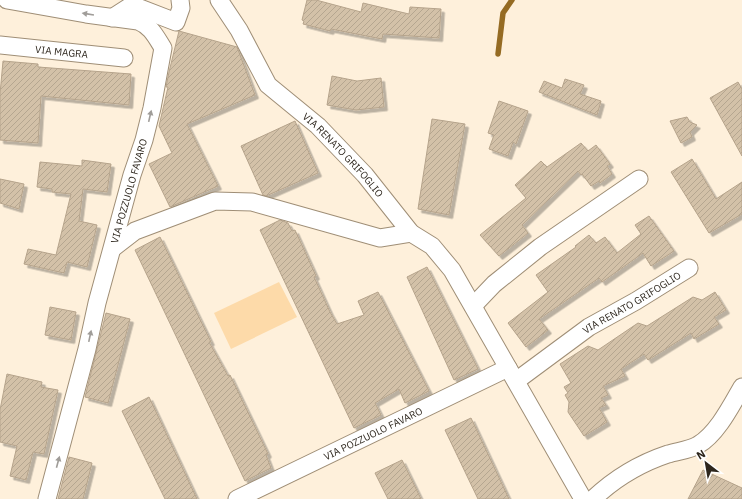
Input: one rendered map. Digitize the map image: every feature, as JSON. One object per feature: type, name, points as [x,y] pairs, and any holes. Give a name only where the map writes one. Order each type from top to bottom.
[{"type":"street","points":[[0,4],[2,0]]},
{"type":"street","name":"VIA POZZUOLO FAVARO","points":[[7,0],[112,18],[124,18],[145,23],[152,30],[163,48],[152,108],[144,140],[132,175],[97,303],[87,349],[47,499]]},
{"type":"street","points":[[112,18],[132,4],[176,22],[181,8],[180,0]]},
{"type":"street","name":"VIA RENATO GRIFOGLIO","points":[[219,0],[239,30],[268,85],[323,132],[365,175],[411,233],[432,246],[452,270],[583,499]]},
{"type":"street","name":"VIA MAGRA","points":[[0,45],[124,58]]},
{"type":"street","points":[[473,306],[494,284],[540,247],[639,180]]},
{"type":"street","points":[[113,248],[135,231],[215,201],[252,202],[380,238],[411,233]]},
{"type":"street","name":"VIA RENATO GRIFOGLIO","points":[[512,374],[690,268]]},
{"type":"street","name":"VIA POZZUOLO FAVARO","points":[[237,499],[512,374]]},
{"type":"street","points":[[593,499],[606,486],[637,467],[668,454],[697,446],[713,434],[742,387]]},
{"type":"shaded area","points":[[279,282],[297,317],[231,349],[214,313]]},
{"type":"building","points":[[307,0],[316,0],[361,12],[363,3],[409,14],[410,7],[441,9],[439,38],[383,34],[382,39],[331,29],[330,31],[303,24],[304,21],[302,20]]},
{"type":"building","points":[[179,31],[237,47],[255,95],[187,124],[218,186],[170,207],[149,164],[172,153],[159,126],[168,87],[166,87],[169,72]]},
{"type":"building","points":[[3,61],[38,64],[38,67],[131,74],[129,105],[41,96],[38,143],[0,140],[0,94]]},
{"type":"building","points":[[332,76],[357,81],[381,78],[384,107],[356,110],[327,105]]},
{"type":"building","points":[[565,79],[584,85],[580,94],[601,101],[597,115],[539,92],[544,81],[562,88]]},
{"type":"building","points":[[738,82],[742,89],[742,156],[710,98]]},
{"type":"building","points":[[499,101],[528,111],[516,144],[513,142],[508,156],[489,149],[494,135],[488,133]]},
{"type":"building","points":[[687,117],[690,122],[697,125],[690,132],[692,137],[681,143],[670,121]]},
{"type":"building","points":[[432,119],[465,124],[449,215],[418,209]]},
{"type":"building","points":[[295,121],[318,173],[266,196],[263,195],[241,146]]},
{"type":"building","points":[[581,143],[588,151],[596,145],[610,164],[607,166],[612,174],[600,183],[599,181],[591,186],[578,171],[522,225],[528,233],[499,256],[480,235],[526,198],[515,185],[541,161],[547,167]]},
{"type":"building","points":[[692,159],[716,199],[742,182],[742,214],[709,233],[671,172]]},
{"type":"building","points":[[82,160],[111,164],[107,192],[83,189],[79,221],[97,225],[87,267],[67,262],[64,273],[24,264],[28,249],[56,255],[71,194],[52,192],[52,189],[37,187],[40,162],[82,166]]},
{"type":"building","points":[[0,179],[24,184],[19,209],[0,203]]},
{"type":"building","points":[[649,216],[674,251],[651,266],[643,253],[602,282],[599,278],[539,319],[548,330],[526,347],[508,323],[548,292],[536,275],[576,247],[575,246],[589,235],[596,243],[605,237],[617,253],[641,234],[635,225]]},
{"type":"building","points":[[280,220],[288,223],[292,231],[295,230],[316,276],[314,277],[337,324],[364,315],[358,301],[378,292],[429,391],[405,403],[399,389],[375,403],[381,415],[354,428],[260,230]]},
{"type":"building","points":[[160,237],[211,342],[209,342],[228,376],[230,375],[268,454],[266,455],[271,468],[245,481],[135,250]]},
{"type":"building","points":[[427,267],[478,369],[454,380],[407,277]]},
{"type":"building","points":[[715,292],[726,310],[714,317],[719,324],[694,339],[691,333],[648,360],[644,354],[621,369],[625,376],[603,386],[608,395],[601,398],[606,405],[599,408],[607,422],[584,436],[568,412],[569,402],[565,395],[568,393],[564,387],[571,383],[560,364],[588,346],[598,350],[638,323],[647,326],[693,297],[702,300]]},
{"type":"building","points":[[50,307],[76,312],[71,340],[45,335]]},
{"type":"building","points":[[106,313],[130,319],[108,403],[85,397]]},
{"type":"building","points":[[7,374],[42,382],[41,387],[58,390],[44,454],[33,452],[26,480],[10,476],[17,446],[0,442],[0,410]]},
{"type":"building","points":[[149,397],[197,499],[165,499],[122,411]]},
{"type":"building","points":[[471,418],[509,499],[478,499],[445,430]]},
{"type":"building","points":[[69,457],[92,463],[83,499],[58,499]]},
{"type":"building","points":[[402,460],[421,499],[388,499],[375,473]]},
{"type":"building","points":[[703,470],[742,488],[742,499],[688,499]]},
{"type":"waterway","points":[[498,54],[503,13],[512,0]]}]
